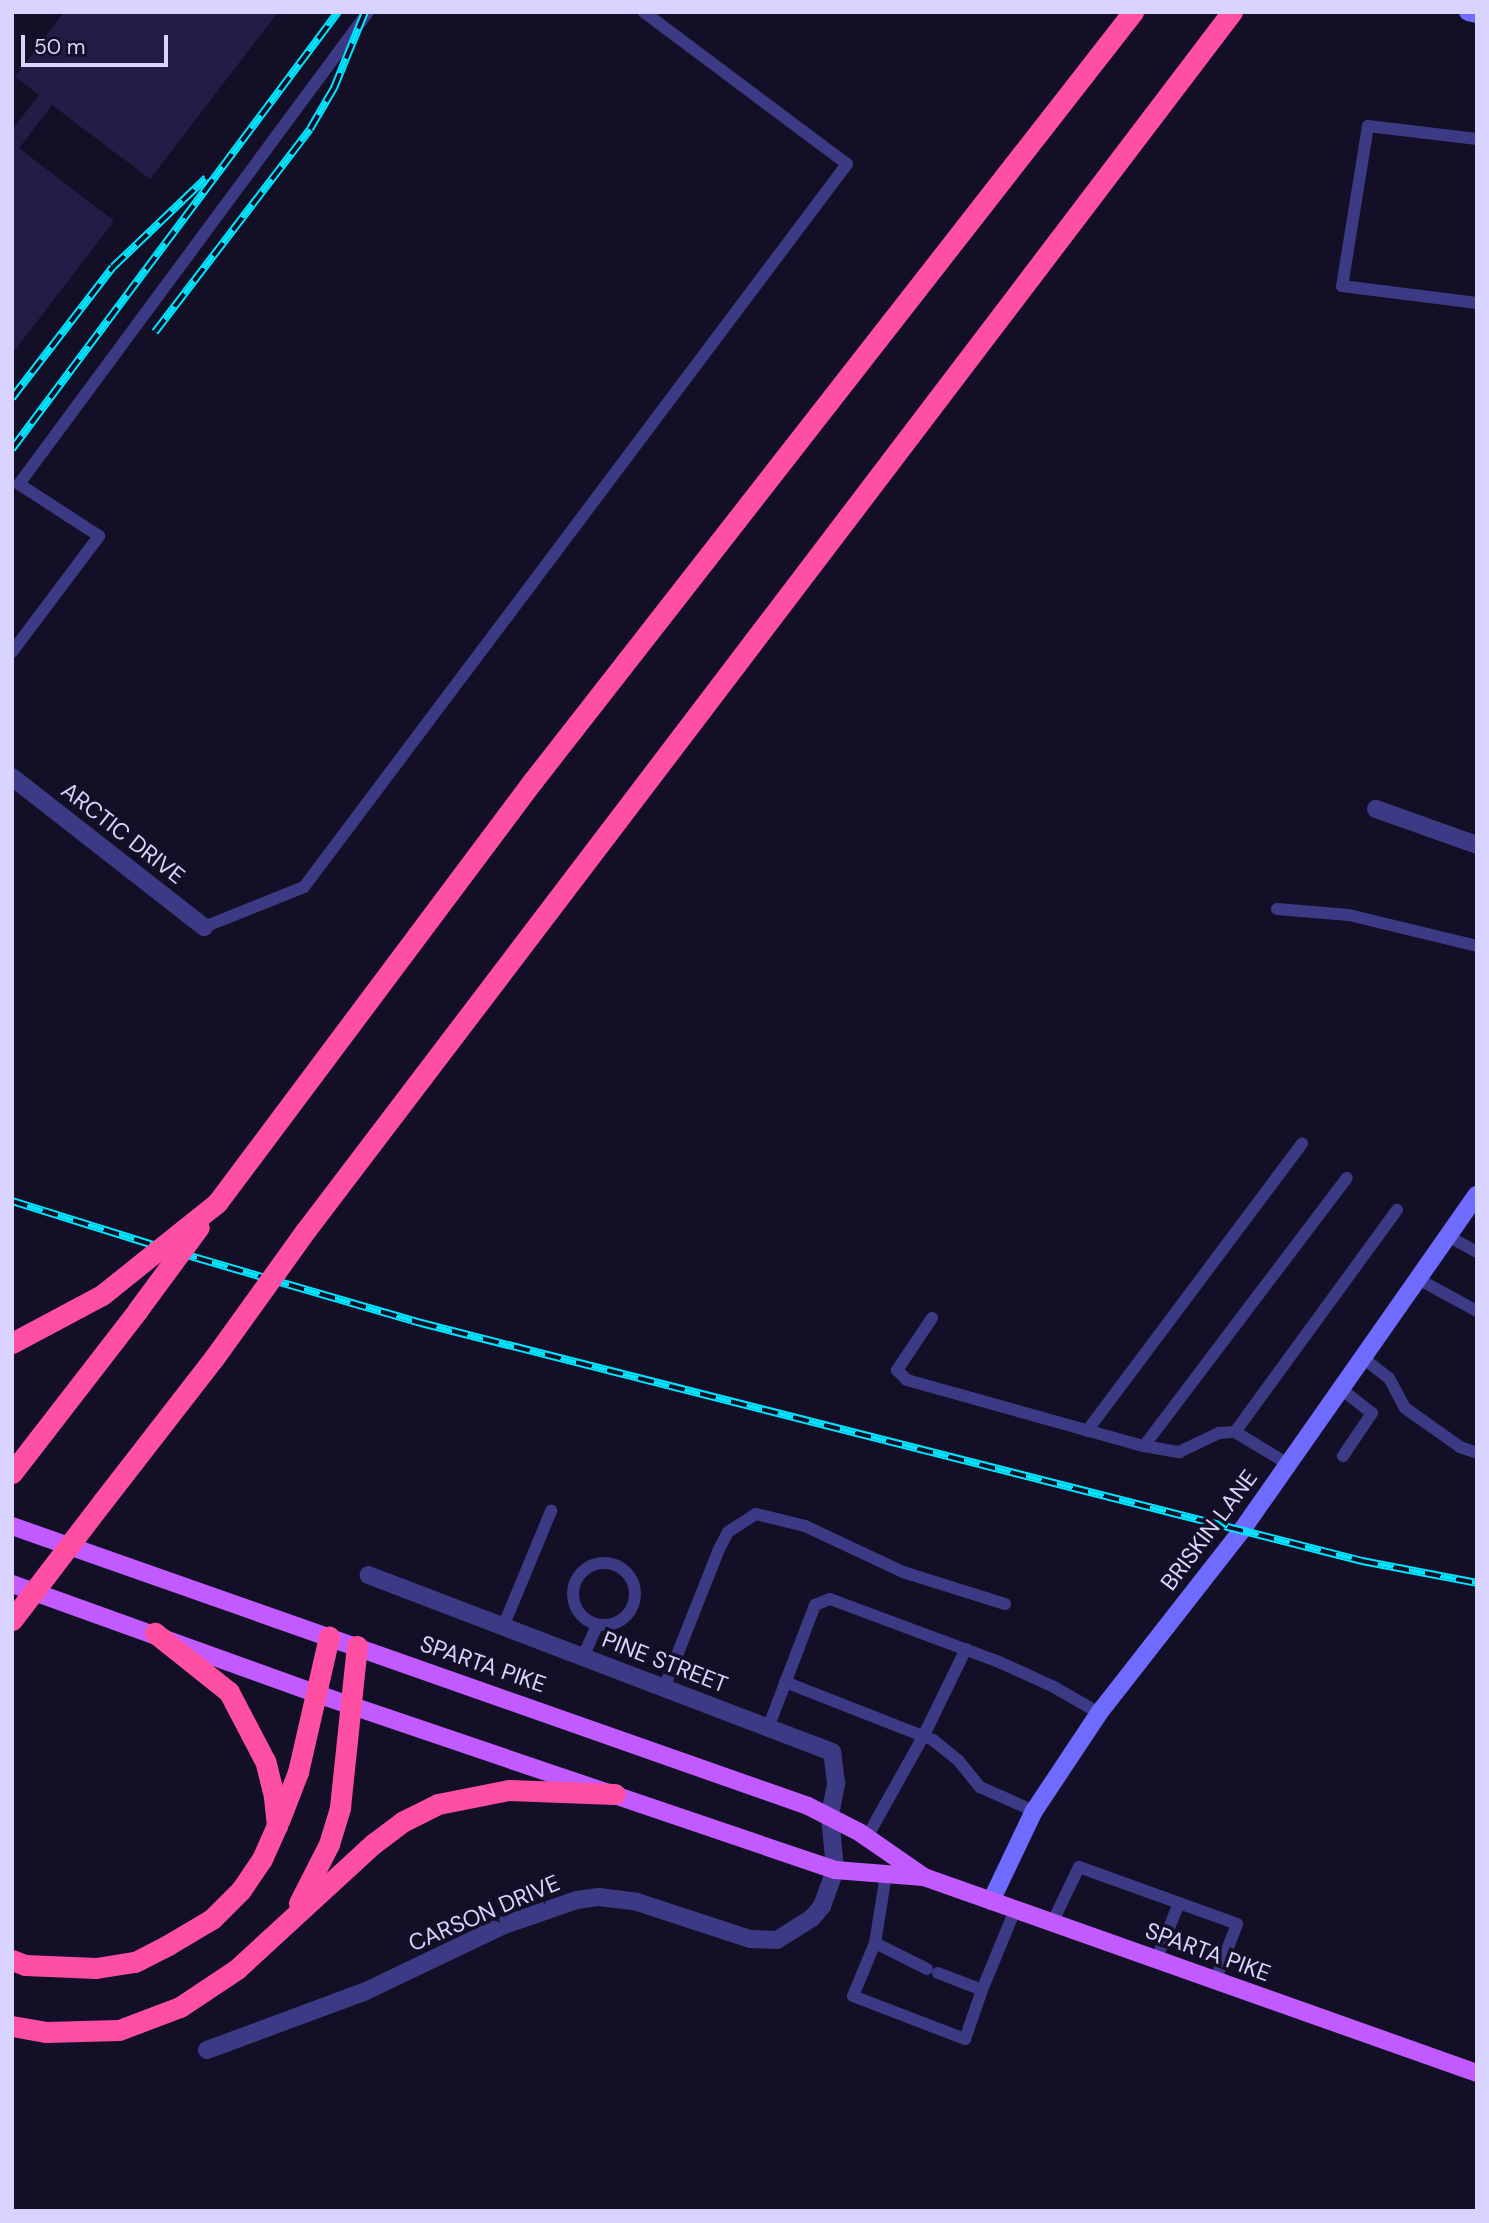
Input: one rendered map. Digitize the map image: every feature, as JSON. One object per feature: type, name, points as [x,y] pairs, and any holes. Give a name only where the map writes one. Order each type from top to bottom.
[{"type":"highway","points":[[12,1473],[137,1311],[533,782],[1133,12]]},
{"type":"highway","points":[[12,1620],[214,1358],[306,1230],[1231,12]]},
{"type":"highway","points":[[12,1343],[102,1296],[217,1203]]},
{"type":"highway","points":[[155,1633],[229,1692],[265,1761],[274,1796],[277,1826]]},
{"type":"highway","points":[[12,1960],[24,1965],[96,1968],[135,1962],[212,1919],[241,1891],[277,1826],[298,1772],[329,1637]]},
{"type":"highway","points":[[287,1922],[311,1883],[329,1844],[340,1807],[349,1702],[358,1646]]},
{"type":"highway","points":[[12,2026],[82,2033],[119,2030],[149,2021],[180,2007],[237,1969],[373,1844],[402,1822],[438,1804],[509,1790],[615,1794]]},
{"type":"main road","name":"SPARTA PIKE","points":[[12,1526],[358,1646],[830,1815],[924,1877],[1477,2073]]},
{"type":"main road","name":"SPARTA PIKE","points":[[12,1584],[155,1633],[314,1693],[349,1702],[835,1870],[924,1877]]},
{"type":"street","points":[[1468,12],[1477,14]]},
{"type":"street","name":"ARCTIC DRIVE","points":[[12,777],[204,927]]},
{"type":"street","points":[[1376,809],[1477,845]]},
{"type":"street","name":"BRISKIN LANE","points":[[991,1901],[1034,1811],[1099,1713],[1242,1530],[1477,1195]]},
{"type":"street","name":"PINE STREET","points":[[369,1575],[832,1752],[836,1783],[830,1815],[835,1870]]},
{"type":"street","name":"CARSON DRIVE","points":[[207,2050],[364,1992],[505,1925],[577,1900],[599,1897],[637,1902],[750,1939],[777,1940],[812,1918],[822,1906],[835,1870]]},
{"type":"lane","points":[[12,652],[99,536],[19,484],[368,12]]},
{"type":"lane","points":[[204,927],[304,887],[847,164],[644,12]]},
{"type":"lane","points":[[1477,139],[1368,125],[1342,286],[1477,303]]},
{"type":"lane","points":[[1278,909],[1349,915],[1477,946]]},
{"type":"lane","points":[[1087,1431],[1303,1144]]},
{"type":"lane","points":[[1144,1446],[1347,1178]]},
{"type":"lane","points":[[1235,1432],[1396,1210]]},
{"type":"lane","points":[[1448,1236],[1477,1252]]},
{"type":"lane","points":[[1418,1279],[1477,1311]]},
{"type":"lane","points":[[932,1318],[897,1370],[907,1381],[1144,1446],[1179,1452],[1219,1433],[1235,1432],[1288,1464]]},
{"type":"lane","points":[[1363,1358],[1389,1378],[1405,1408],[1460,1447],[1477,1453]]},
{"type":"lane","points":[[1341,1389],[1372,1413],[1343,1455]]},
{"type":"lane","points":[[503,1627],[551,1511]]},
{"type":"lane","points":[[664,1688],[723,1541],[734,1527],[756,1514],[805,1526],[903,1572],[1005,1604]]},
{"type":"lane","points":[[601,1563],[610,1563],[619,1566],[633,1581],[635,1600],[632,1610],[617,1623],[597,1625],[578,1614],[573,1592],[585,1570],[601,1563]]},
{"type":"lane","points":[[768,1727],[815,1605],[821,1600],[843,1603],[965,1649],[1054,1687],[1099,1713]]},
{"type":"lane","points":[[583,1657],[597,1625]]},
{"type":"lane","points":[[867,1837],[923,1737],[965,1649]]},
{"type":"lane","points":[[785,1682],[923,1737],[958,1760],[981,1787],[1034,1811]]},
{"type":"lane","points":[[1052,1923],[1079,1867],[1237,1924],[1215,1981]]},
{"type":"lane","points":[[886,1875],[876,1943],[853,1996],[965,2039],[1015,1910]]},
{"type":"lane","points":[[1156,1960],[1179,1903]]},
{"type":"lane","points":[[876,1943],[932,1971],[982,1990]]},
{"type":"building","points":[[64,12],[278,12],[150,179],[52,105],[19,148],[114,221],[12,354],[12,130],[39,95],[15,77]]},
{"type":"railway","points":[[12,449],[338,12]]},
{"type":"railway","points":[[155,332],[310,129],[334,88],[365,12]]},
{"type":"railway","points":[[12,398],[113,267],[206,178]]},
{"type":"railway","points":[[12,1201],[421,1323],[1362,1561],[1477,1583]]}]
